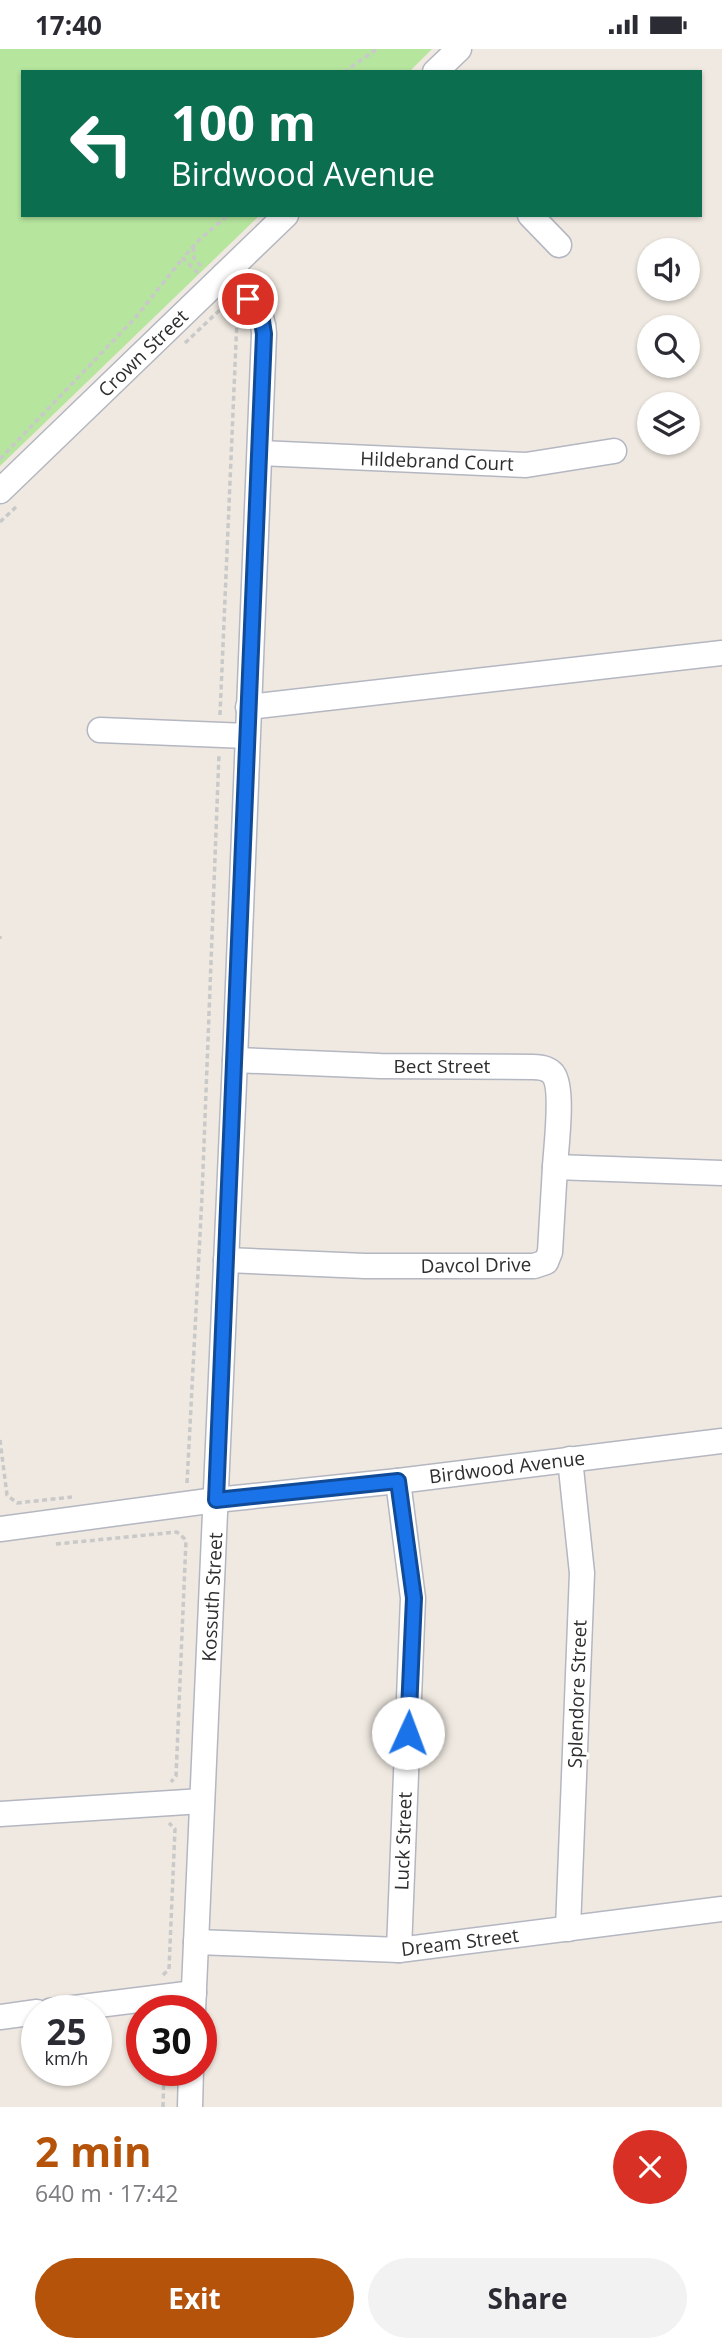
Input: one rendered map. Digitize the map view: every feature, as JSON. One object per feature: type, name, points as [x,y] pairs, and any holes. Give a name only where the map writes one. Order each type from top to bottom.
[{"type":"street","points":[[437,70],[459,49]]},
{"type":"street","name":"Crown Street","points":[[0,491],[220,290],[284,217]]},
{"type":"street","points":[[532,217],[559,245]]},
{"type":"street","name":"Kossuth Street","points":[[194,1995],[264,322],[254,304],[220,290]]},
{"type":"street","name":"Hildebrand Court","points":[[260,453],[526,465],[614,451]]},
{"type":"street","points":[[248,707],[722,653]]},
{"type":"street","points":[[100,730],[247,736]]},
{"type":"street","name":"Bect Street","points":[[235,1060],[380,1066],[533,1067],[547,1070],[555,1077],[558,1091],[555,1167]]},
{"type":"street","points":[[555,1167],[722,1173]]},
{"type":"street","name":"Davcol Drive","points":[[226,1260],[365,1266],[539,1265],[547,1260],[551,1247],[555,1167]]},
{"type":"street","name":"Birdwood Avenue","points":[[0,1529],[216,1500],[398,1481],[722,1441]]},
{"type":"street","name":"Splendore Street","points":[[568,1929],[582,1573],[570,1459]]},
{"type":"street","name":"Luck Street","points":[[398,1481],[414,1598],[399,1950]]},
{"type":"street","points":[[0,1814],[202,1801]]},
{"type":"street","name":"Dream Street","points":[[197,1942],[399,1950],[722,1909]]},
{"type":"street","points":[[0,2017],[21,2015]]},
{"type":"street","points":[[190,2107],[191,2086]]},
{"type":"path","points":[[347,70],[377,49]]},
{"type":"path","points":[[0,459],[131,323],[204,235],[226,217]]},
{"type":"path","points":[[175,1484],[188,1483],[237,319],[220,290],[183,258]]},
{"type":"path","points":[[0,1440],[7,1495],[17,1503],[83,1495]]},
{"type":"path","points":[[0,1491],[6,1490]]},
{"type":"path","points":[[55,1544],[177,1532],[186,1540],[176,1776]]},
{"type":"path","points":[[169,1969],[175,1829]]},
{"type":"path","points":[[163,2107],[164,2086]]},
{"type":"green space","points":[[0,49],[432,49],[411,70],[21,70],[21,217],[258,217],[0,466]]},
{"type":"route","points":[[248,299],[261,315],[264,334],[216,1500],[398,1481],[414,1598],[408,1733]]}]
